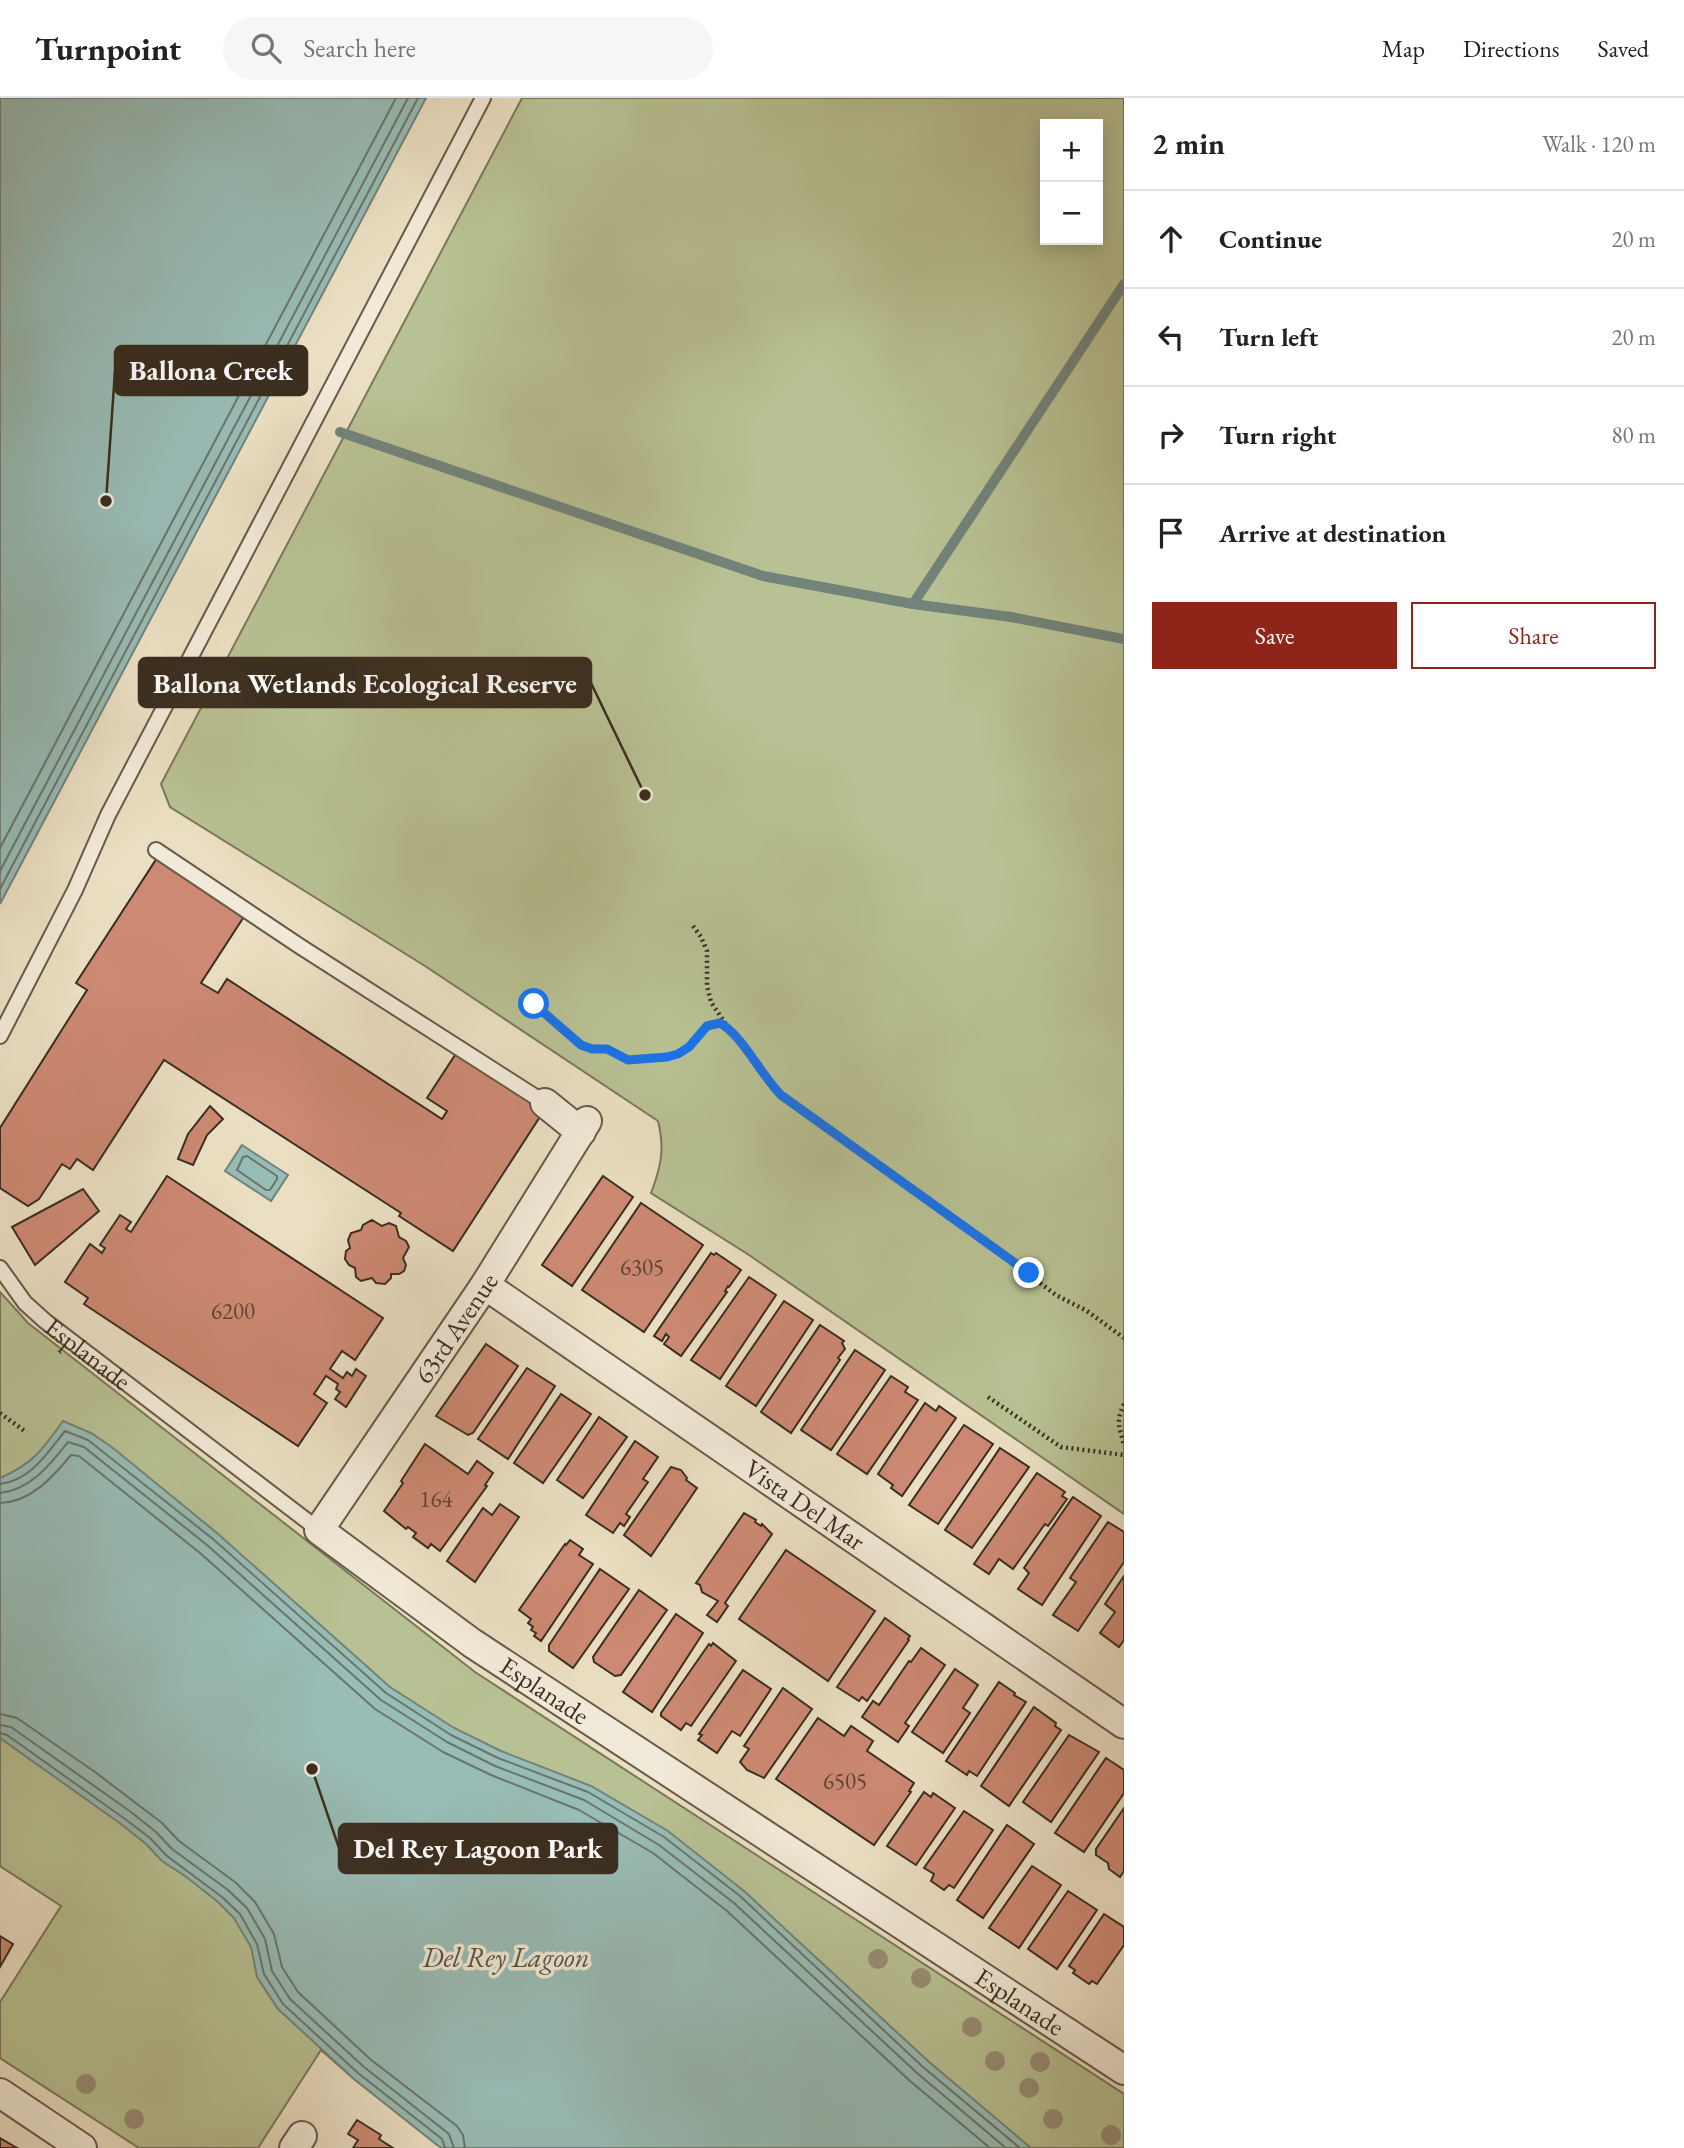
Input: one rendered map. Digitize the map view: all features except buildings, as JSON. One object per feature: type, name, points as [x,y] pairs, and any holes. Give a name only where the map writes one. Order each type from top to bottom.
[{"type":"street","name":"63rd Avenue","points":[[319,1530],[485,1285],[584,1126],[545,1103]]},
{"type":"street","name":"Vista Del Mar","points":[[485,1285],[1124,1724]]},
{"type":"street","name":"Esplanade","points":[[319,1530],[472,1643],[1124,2070]]},
{"type":"street","points":[[0,2093],[82,2148]]},
{"type":"lane","points":[[0,1035],[75,890],[108,815],[483,98]]},
{"type":"lane","points":[[156,850],[313,955],[545,1103]]},
{"type":"lane","name":"Esplanade","points":[[0,1268],[25,1303],[45,1321],[319,1530]]},
{"type":"path","points":[[694,926],[707,951],[707,986],[711,1002],[770,1085],[1056,1295],[1087,1311],[1124,1338]]},
{"type":"path","points":[[534,1004],[581,1045],[592,1049],[607,1049],[628,1060],[678,1054],[689,1047],[707,1026],[720,1023],[727,1027]]},
{"type":"path","points":[[988,1397],[1061,1447],[1124,1455]]},
{"type":"path","points":[[1124,1404],[1118,1418],[1118,1430],[1124,1446]]},
{"type":"path","points":[[0,1413],[26,1433]]},
{"type":"green space","points":[[522,98],[1124,98],[1124,1514],[749,1255],[651,1193],[661,1158],[658,1121],[425,966],[170,807],[161,784]]},
{"type":"green space","name":"Del Rey Lagoon","points":[[0,1292],[28,1323],[475,1672],[1124,2094],[1124,2148],[442,2148],[321,2050],[258,2148],[139,2148],[0,2058],[0,2002],[61,1906],[0,1866]]},
{"type":"water","points":[[0,98],[426,98],[0,904]]},
{"type":"water","points":[[242,1145],[288,1175],[271,1201],[225,1171]]},
{"type":"water","name":"Del Rey Lagoon","points":[[63,1421],[91,1433],[113,1448],[217,1533],[390,1687],[454,1728],[501,1751],[591,1786],[668,1831],[744,1891],[928,2061],[1031,2148],[442,2148],[437,2145],[354,2079],[278,2009],[257,1977],[251,1947],[234,1918],[218,1902],[162,1861],[121,1824],[0,1738],[0,1478],[36,1455]]},
{"type":"waterway","points":[[913,604],[1124,284]]},
{"type":"waterway","points":[[340,432],[763,576],[913,604],[1011,617],[1124,639]]},
{"type":"place","name":"Ballona Creek","points":[[106,501]]},
{"type":"place","name":"Ballona Wetlands Ecological Reserve","points":[[645,795]]},
{"type":"place","name":"Del Rey Lagoon Park","points":[[312,1769]]},
{"type":"route","points":[[534,1004],[581,1045],[592,1049],[607,1049],[628,1060],[678,1054],[689,1047],[707,1026],[720,1023],[739,1040],[770,1085],[781,1095],[1029,1273]]}]
